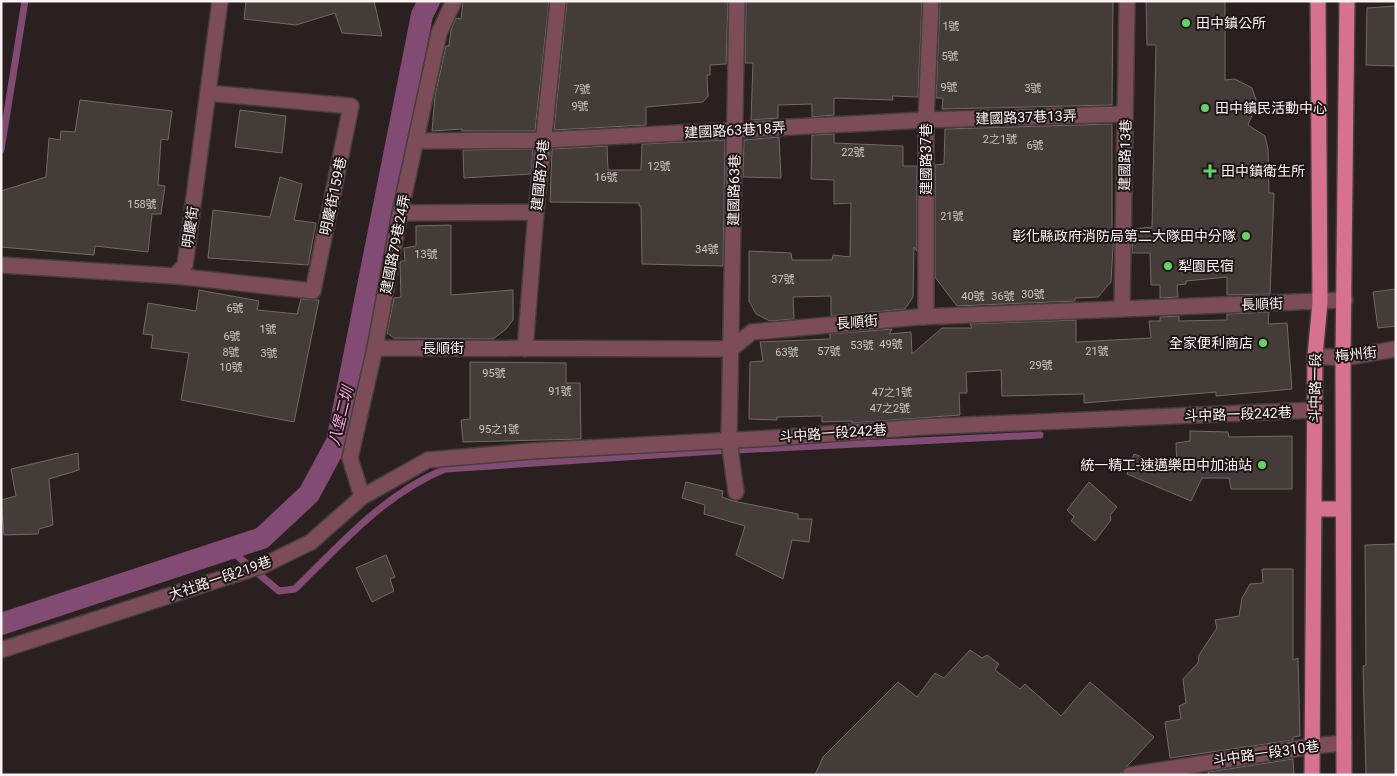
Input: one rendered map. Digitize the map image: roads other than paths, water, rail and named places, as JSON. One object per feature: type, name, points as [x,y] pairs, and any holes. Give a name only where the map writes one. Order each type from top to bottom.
[{"type":"main road","name":"斗中路一段","points":[[1312,775],[1315,356],[1320,302],[1318,1]]},
{"type":"main road","name":"斗中路一段","points":[[1344,775],[1343,358],[1347,1]]},
{"type":"main road","points":[[1314,509],[1343,509]]},
{"type":"street","name":"明慶街","points":[[175,276],[185,265],[220,1]]},
{"type":"street","name":"建國路79巷24弄","points":[[375,348],[400,213],[439,33],[454,1]]},
{"type":"street","name":"建國路79巷","points":[[525,349],[536,212],[558,1]]},
{"type":"street","name":"建國路63巷","points":[[736,492],[729,440],[737,1]]},
{"type":"street","name":"建國路37巷","points":[[926,317],[926,120],[931,1]]},
{"type":"street","name":"建國路13巷","points":[[1122,308],[1127,1]]},
{"type":"street","name":"明慶街159巷","points":[[175,276],[314,291],[351,106],[208,93]]},
{"type":"street","name":"建國路37巷13弄","points":[[926,120],[1126,114]]},
{"type":"street","name":"建國路63巷18弄","points":[[544,140],[926,120]]},
{"type":"street","points":[[416,141],[544,140]]},
{"type":"street","points":[[400,213],[536,212]]},
{"type":"street","points":[[1,265],[175,276]]},
{"type":"street","name":"長順街","points":[[375,348],[731,349],[752,332],[926,317],[1345,300]]},
{"type":"street","points":[[362,497],[350,458],[375,348]]},
{"type":"street","name":"梅州街","points":[[1315,356],[1343,358],[1396,349]]},
{"type":"street","name":"斗中路一段242巷","points":[[362,497],[428,460],[532,451],[931,426],[1315,410]]},
{"type":"street","name":"大社路一段219巷","points":[[1,650],[264,565],[311,542],[362,497]]},
{"type":"street","name":"斗中路一段310巷","points":[[1130,775],[1313,746],[1344,743]]},
{"type":"waterway","points":[[1,150],[25,1]]},
{"type":"waterway","name":"八堡二圳","points":[[1,624],[262,538],[309,494],[337,442],[422,15],[429,1]]},
{"type":"waterway","points":[[229,549],[279,591],[295,589],[364,521],[402,492],[423,479],[445,469],[715,451],[1040,435]]},
{"type":"place","name":"田中鎮公所","points":[[1186,23]]},
{"type":"place","name":"田中鎮民活動中心","points":[[1205,108]]},
{"type":"place","name":"田中鎮衛生所","points":[[1210,171]]},
{"type":"place","name":"彰化縣政府消防局第二大隊田中分隊","points":[[1246,236]]},
{"type":"place","name":"犁園民宿","points":[[1168,266]]},
{"type":"place","name":"全家便利商店","points":[[1263,343]]},
{"type":"place","name":"統一精工-速邁樂田中加油站","points":[[1262,465]]}]
